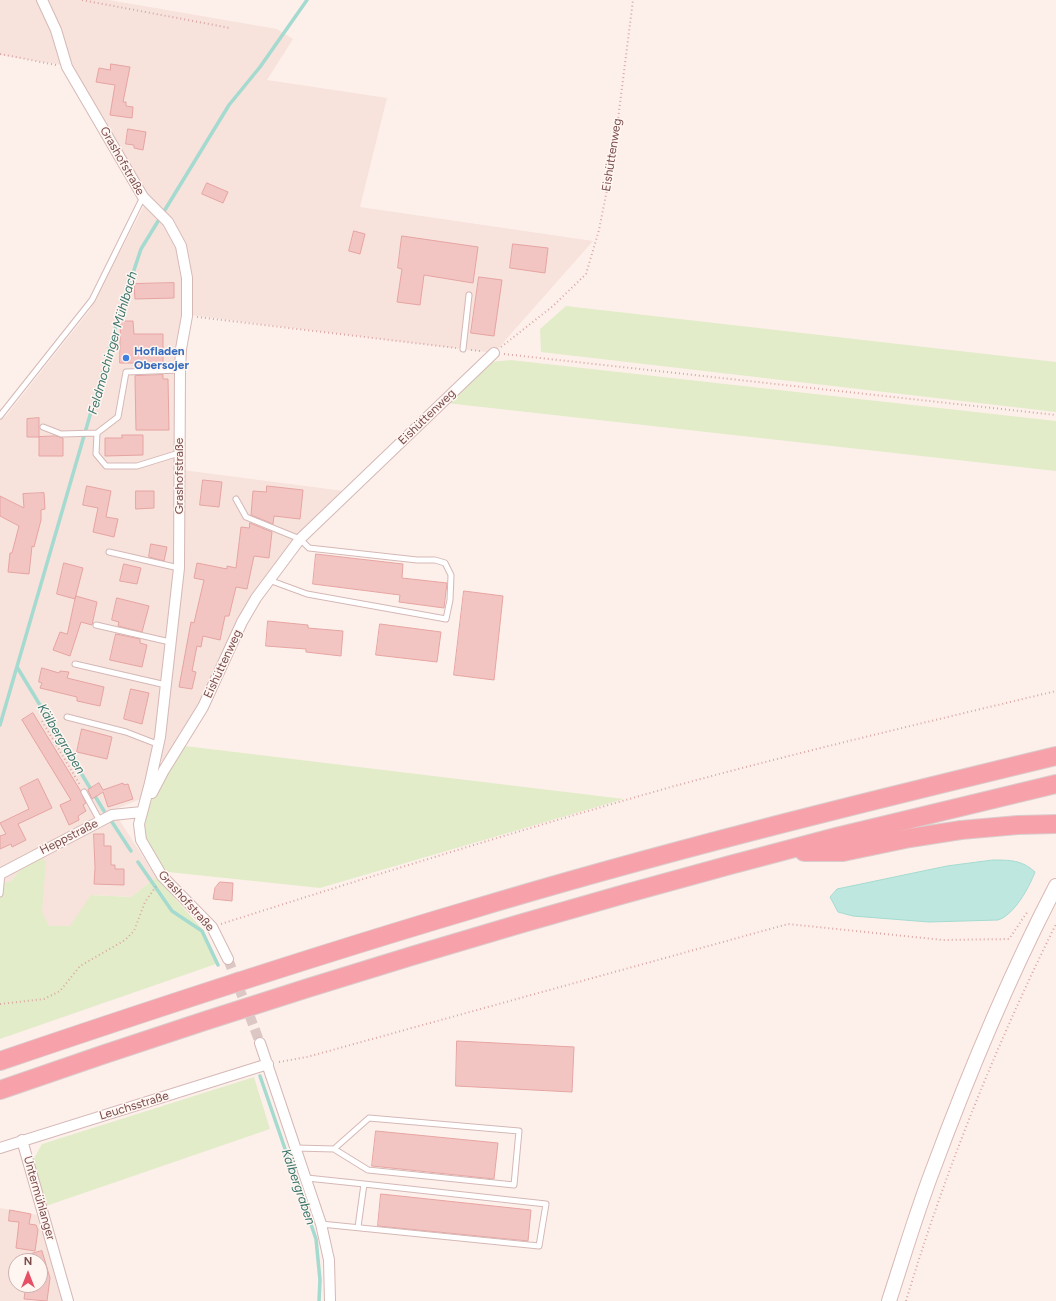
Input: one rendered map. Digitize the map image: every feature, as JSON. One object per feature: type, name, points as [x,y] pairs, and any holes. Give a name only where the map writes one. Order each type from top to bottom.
[{"type":"highway","points":[[0,1061],[314,958],[465,911],[819,814],[1056,756]]},
{"type":"highway","points":[[0,1090],[216,1016],[454,943],[779,852],[1056,784]]},
{"type":"highway","points":[[779,852],[843,852],[910,838],[961,830],[1018,825],[1056,824]]},
{"type":"main road","points":[[889,1301],[931,1172],[976,1059],[1010,981],[1056,886]]},
{"type":"street","name":"Grashofstraße","points":[[42,0],[56,30],[67,67],[143,197],[168,222],[181,246],[187,278],[187,316],[181,349],[180,370],[179,568],[166,685],[150,784],[139,824],[140,840],[162,876],[212,927],[228,959]]},
{"type":"street","name":"Eishüttenweg","points":[[142,812],[164,770],[203,707],[242,622],[256,598],[300,539],[494,353]]},
{"type":"street","name":"Heppstraße","points":[[1,874],[26,859],[112,815],[142,812]]},
{"type":"street","points":[[260,1043],[307,1178],[321,1224],[330,1260],[330,1301]]},
{"type":"street","name":"Leuchsstraße","points":[[0,1148],[268,1064]]},
{"type":"street","name":"Untermühlanger","points":[[22,1140],[68,1301]]},
{"type":"lane","points":[[0,416],[92,300],[143,197]]},
{"type":"lane","points":[[463,349],[469,295]]},
{"type":"lane","points":[[43,427],[61,434],[97,433],[118,417],[126,372],[180,370]]},
{"type":"lane","points":[[97,433],[96,454],[106,466],[137,466],[179,453]]},
{"type":"lane","points":[[236,499],[246,517],[300,539],[309,548],[417,560],[435,560],[445,563],[451,575],[450,600],[446,619],[307,594],[269,580]]},
{"type":"lane","points":[[109,552],[179,568]]},
{"type":"lane","points":[[96,624],[170,642]]},
{"type":"lane","points":[[75,664],[166,685]]},
{"type":"lane","points":[[67,717],[126,732],[157,744]]},
{"type":"lane","points":[[84,792],[100,821]]},
{"type":"lane","points":[[0,894],[1,874]]},
{"type":"lane","points":[[296,1148],[334,1149],[368,1170],[514,1185],[519,1131],[369,1118],[334,1149]]},
{"type":"lane","points":[[307,1178],[546,1204],[539,1246],[321,1224]]},
{"type":"lane","points":[[358,1227],[364,1184]]},
{"type":"path","points":[[82,0],[230,28]]},
{"type":"path","name":"Eishüttenweg","points":[[494,353],[553,306],[586,274],[599,230],[613,159],[633,0]]},
{"type":"path","points":[[0,54],[67,67]]},
{"type":"path","points":[[187,316],[494,353],[1056,415]]},
{"type":"path","points":[[212,927],[412,863],[673,787],[856,739],[1056,691]]},
{"type":"path","points":[[42,721],[84,792]]},
{"type":"path","points":[[0,1004],[44,999],[60,991],[80,966],[125,940],[134,931],[145,902],[158,883]]},
{"type":"path","points":[[268,1064],[307,1057],[788,924],[943,940],[1009,939],[1028,911],[1048,901]]},
{"type":"path","points":[[906,1301],[948,1176],[978,1097],[1011,1020],[1056,924]]},
{"type":"shaded area","points":[[0,0],[109,0],[277,29],[293,39],[267,80],[387,98],[360,207],[593,241],[494,353],[182,314],[175,469],[344,491],[299,535],[166,761],[151,761],[141,799],[113,810],[156,877],[131,897],[91,895],[90,936],[33,941],[24,865],[10,882],[0,881],[0,419],[6,416],[89,311],[144,206],[68,66],[0,55]]},
{"type":"shaded area","points":[[0,1208],[38,1215],[63,1301],[0,1301]]},
{"type":"green space","points":[[566,306],[1056,362],[1056,412],[541,352],[540,329]]},
{"type":"green space","points":[[511,360],[1056,421],[1056,471],[446,403],[490,362]]},
{"type":"green space","points":[[185,746],[624,799],[320,888],[168,872],[155,858],[147,846],[145,829],[147,816],[156,791]]},
{"type":"green space","points":[[42,858],[46,861],[42,912],[49,926],[70,926],[91,895],[131,897],[156,877],[204,931],[216,964],[0,1039],[0,881],[10,882],[20,870],[32,861]]},
{"type":"green space","points":[[254,1077],[270,1129],[46,1206],[32,1162],[42,1144]]},
{"type":"water","points":[[993,860],[1005,860],[1020,863],[1035,872],[1025,893],[1015,907],[1010,913],[998,920],[929,922],[853,916],[838,912],[830,897],[837,889],[947,866]]},
{"type":"building","points":[[111,64],[130,67],[123,102],[126,102],[126,106],[133,107],[132,118],[110,115],[115,85],[96,82],[99,68],[110,70]]},
{"type":"building","points":[[128,129],[146,132],[143,150],[134,148],[134,145],[126,144]]},
{"type":"building","points":[[207,183],[228,192],[223,203],[202,194]]},
{"type":"building","points":[[354,231],[365,234],[360,254],[349,251]]},
{"type":"building","points":[[402,236],[478,247],[473,283],[424,275],[420,305],[397,302],[402,269],[398,268]]},
{"type":"building","points":[[513,244],[548,248],[545,273],[510,268]]},
{"type":"building","points":[[479,277],[502,280],[494,336],[471,333]]},
{"type":"building","points":[[174,283],[174,298],[135,299],[134,284]]},
{"type":"building","points":[[121,321],[133,321],[134,334],[163,334],[163,367],[135,368],[135,363],[120,363]]},
{"type":"building","points":[[163,375],[163,379],[168,379],[169,430],[136,430],[135,376]]},
{"type":"building","points":[[39,418],[39,437],[27,437],[27,419]]},
{"type":"building","points":[[122,435],[143,435],[143,455],[105,456],[105,438],[122,438]]},
{"type":"building","points":[[56,436],[63,438],[63,456],[39,456],[39,437]]},
{"type":"building","points":[[203,480],[222,482],[219,507],[200,505]]},
{"type":"building","points":[[87,486],[111,491],[106,517],[118,519],[114,537],[93,532],[98,508],[83,505]]},
{"type":"building","points":[[267,486],[303,490],[300,519],[274,516],[273,524],[251,515],[253,491],[266,492]]},
{"type":"building","points":[[136,491],[154,491],[154,508],[136,509]]},
{"type":"building","points":[[44,493],[45,509],[41,510],[41,520],[34,547],[32,546],[29,574],[8,572],[10,553],[12,553],[19,526],[0,516],[0,496],[24,508],[23,494]]},
{"type":"building","points":[[250,523],[272,532],[269,558],[254,556],[247,589],[236,587],[229,616],[225,616],[220,640],[203,636],[201,647],[197,646],[192,671],[196,672],[192,689],[179,687],[191,622],[194,623],[204,580],[194,578],[197,563],[227,569],[227,566],[236,568],[241,527],[249,528]]},
{"type":"building","points":[[151,544],[167,547],[164,561],[149,557]]},
{"type":"building","points":[[316,554],[403,564],[402,578],[447,583],[444,608],[399,602],[400,595],[313,584]]},
{"type":"building","points":[[64,563],[83,568],[75,599],[57,594]]},
{"type":"building","points":[[124,564],[141,568],[137,584],[120,581]]},
{"type":"building","points":[[464,591],[503,596],[494,680],[454,675]]},
{"type":"building","points":[[76,596],[97,602],[92,625],[81,622],[70,656],[53,650],[60,632],[67,634]]},
{"type":"building","points":[[117,598],[149,606],[142,632],[118,626],[119,622],[112,620]]},
{"type":"building","points":[[268,621],[308,625],[308,628],[343,631],[341,656],[306,652],[306,649],[266,646]]},
{"type":"building","points":[[380,624],[441,632],[437,662],[376,655]]},
{"type":"building","points":[[116,634],[140,639],[140,643],[147,645],[142,667],[110,660]]},
{"type":"building","points":[[42,668],[59,673],[60,671],[69,672],[67,678],[104,687],[100,706],[77,701],[77,697],[40,688],[42,683],[39,682]]},
{"type":"building","points":[[131,689],[149,693],[142,724],[124,719]]},
{"type":"building","points":[[33,713],[80,790],[86,803],[83,805],[86,811],[78,816],[79,820],[69,825],[60,805],[71,800],[22,720]]},
{"type":"building","points":[[82,729],[112,737],[107,759],[77,752]]},
{"type":"building","points":[[38,779],[52,808],[18,824],[26,840],[12,847],[11,844],[0,849],[0,836],[6,834],[0,823],[29,809],[20,788]]},
{"type":"building","points":[[99,783],[103,790],[123,783],[124,785],[128,784],[133,799],[108,807],[103,792],[92,799],[88,790]]},
{"type":"building","points":[[94,834],[104,834],[104,846],[111,846],[111,865],[115,865],[115,869],[124,869],[124,885],[94,884]]},
{"type":"building","points":[[220,882],[233,883],[232,901],[213,899],[215,888]]},
{"type":"building","points":[[457,1041],[574,1047],[572,1092],[456,1086]]},
{"type":"building","points":[[376,1131],[498,1143],[494,1179],[372,1166]]},
{"type":"building","points":[[381,1194],[531,1210],[528,1241],[378,1226]]},
{"type":"building","points":[[10,1210],[31,1214],[29,1224],[36,1225],[38,1230],[35,1251],[16,1248],[19,1222],[9,1221]]},
{"type":"building","points":[[48,1271],[50,1278],[47,1301],[24,1299],[25,1293],[48,1293]]},
{"type":"waterway","name":"Feldmochinger Mühlbach","points":[[0,725],[120,312],[141,249],[229,105],[260,67],[307,0]]},
{"type":"waterway","name":"Kälbergraben","points":[[17,667],[104,811]]},
{"type":"waterway","name":"Kälbergraben","points":[[112,822],[131,851]]},
{"type":"waterway","name":"Kälbergraben","points":[[138,862],[172,911],[202,931],[218,965]]},
{"type":"waterway","name":"Kälbergraben","points":[[260,1076],[316,1239],[320,1280],[319,1301]]},
{"type":"tunnel","points":[[228,959],[260,1043]]},
{"type":"place","name":"Hofladen Obersojer","points":[[126,358]]}]
